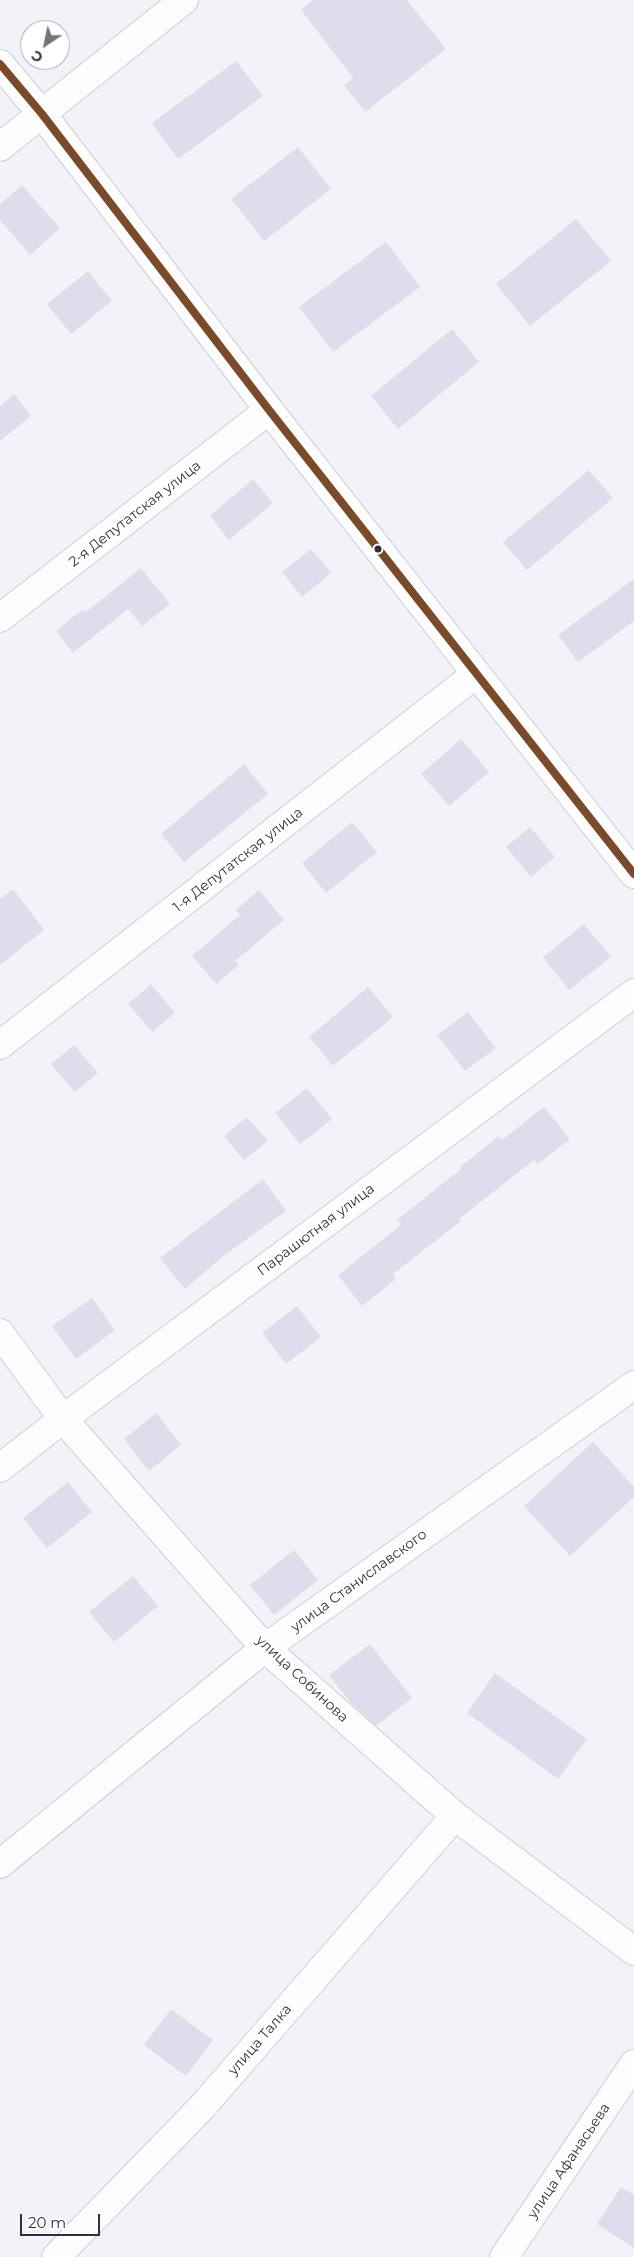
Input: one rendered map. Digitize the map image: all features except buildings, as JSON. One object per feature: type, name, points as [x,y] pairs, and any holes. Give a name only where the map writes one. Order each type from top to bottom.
[{"type":"street","points":[[0,147],[184,0]]},
{"type":"street","points":[[0,64],[42,114],[269,410],[634,874]]},
{"type":"street","name":"2-я Депутатская улица","points":[[0,618],[269,410]]},
{"type":"street","name":"1-я Депутатская улица","points":[[0,1045],[476,674]]},
{"type":"street","name":"Парашютная улица","points":[[0,1468],[634,993]]},
{"type":"street","name":"улица Собинова","points":[[0,1333],[63,1419],[265,1648],[455,1816],[634,1951]]},
{"type":"street","name":"улица Станиславского","points":[[0,1864],[265,1648],[634,1385]]},
{"type":"street","name":"улица Талка","points":[[56,2257],[202,2107],[455,1816]]},
{"type":"street","name":"улица Афанасьева","points":[[504,2257],[634,2064]]},
{"type":"transit line","points":[[0,64],[42,114],[269,410],[634,874]]}]
